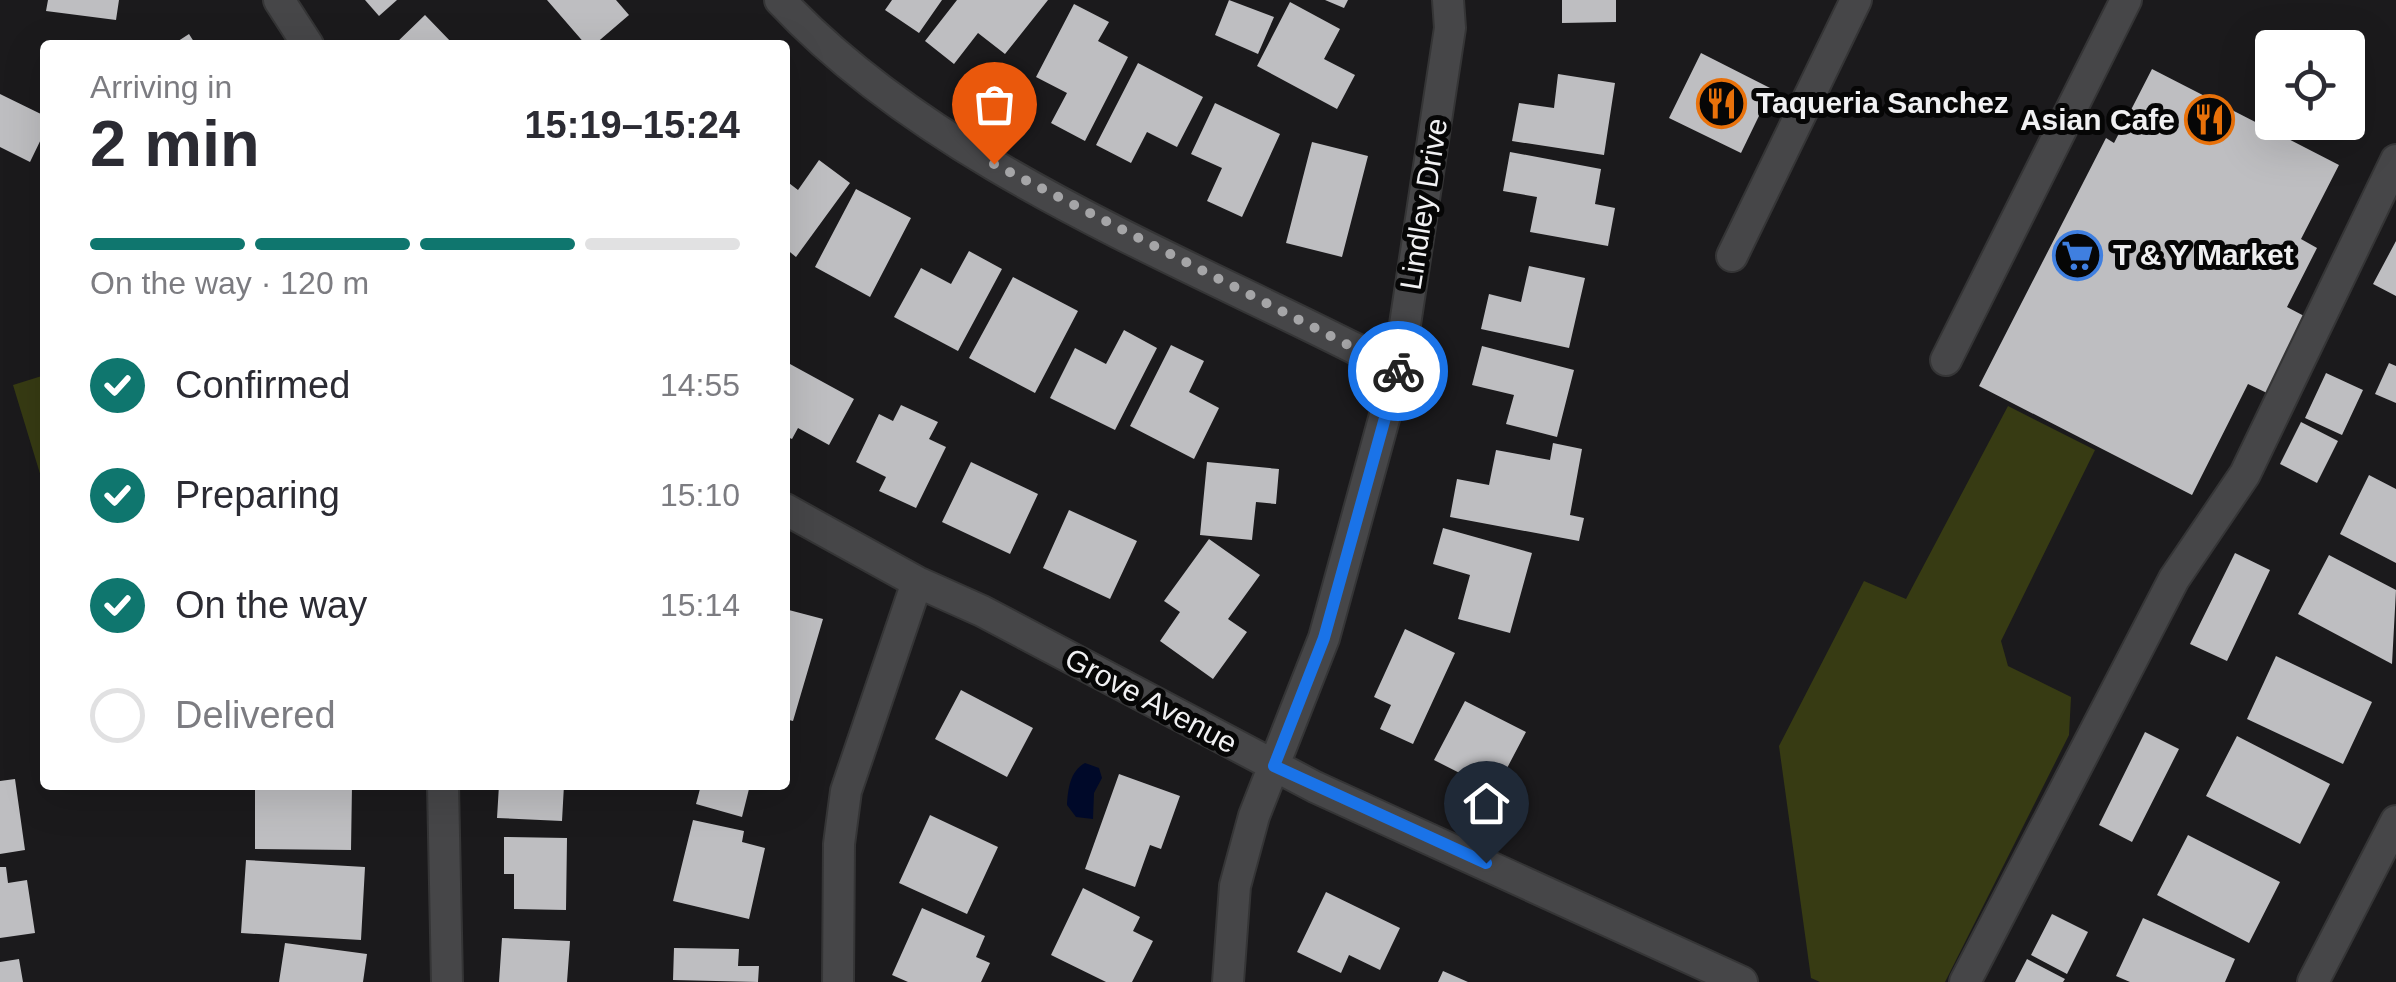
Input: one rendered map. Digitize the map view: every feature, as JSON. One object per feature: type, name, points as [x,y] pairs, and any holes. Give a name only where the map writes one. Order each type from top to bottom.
[{"type":"street","points":[[279,0],[305,40]]},
{"type":"street","points":[[780,0],[875,84],[933,127],[1024,182],[1356,349],[1400,364]]},
{"type":"street","name":"Lindley Drive","points":[[1228,982],[1235,886],[1254,816],[1324,638],[1400,364],[1450,28],[1448,0]]},
{"type":"street","points":[[1732,256],[1856,0]]},
{"type":"street","points":[[1946,360],[2126,0]]},
{"type":"street","points":[[1965,982],[2174,579],[2246,474],[2396,160]]},
{"type":"street","name":"Grove Avenue","points":[[790,511],[917,582],[982,611],[1274,766],[1691,971],[1742,982]]},
{"type":"street","points":[[838,982],[839,844],[846,790],[917,582]]},
{"type":"street","points":[[443,790],[446,982]]},
{"type":"street","points":[[2313,982],[2396,821]]},
{"type":"green space","points":[[40,377],[40,474],[13,385]]},
{"type":"green space","points":[[2008,406],[2095,450],[2001,641],[2008,666],[2071,697],[2069,735],[1945,982],[1820,982],[1811,978],[1779,746],[1864,581],[1906,599]]},
{"type":"water","points":[[1085,763],[1099,768],[1102,778],[1094,793],[1093,819],[1076,817],[1067,805],[1073,776]]},
{"type":"building","points":[[48,0],[119,0],[116,20],[46,11]]},
{"type":"building","points":[[365,0],[397,0],[379,16]]},
{"type":"building","points":[[547,0],[616,0],[629,15],[600,40],[582,40]]},
{"type":"building","points":[[892,0],[942,0],[919,33],[885,10]]},
{"type":"building","points":[[957,0],[1048,0],[1005,54],[978,33],[954,64],[925,41]]},
{"type":"building","points":[[1229,0],[1274,17],[1258,54],[1215,35]]},
{"type":"building","points":[[1325,0],[1348,0],[1344,8]]},
{"type":"building","points":[[1562,0],[1616,0],[1616,22],[1562,23]]},
{"type":"building","points":[[1290,2],[1340,29],[1324,59],[1355,75],[1337,109],[1257,66]]},
{"type":"building","points":[[1074,4],[1109,22],[1098,41],[1128,57],[1085,141],[1051,123],[1067,93],[1036,77]]},
{"type":"building","points":[[425,15],[449,40],[399,40]]},
{"type":"building","name":"Taqueria Sanchez","points":[[1701,53],[1772,89],[1741,153],[1669,118]]},
{"type":"building","points":[[1138,63],[1203,97],[1177,147],[1147,132],[1131,163],[1096,145]]},
{"type":"building","points":[[2152,69],[2255,122],[2255,140],[2290,140],[2339,165],[2301,239],[2317,248],[2287,307],[2306,317],[2267,393],[2248,384],[2192,495],[1979,386],[2106,138],[2114,143]]},
{"type":"building","points":[[1558,74],[1615,83],[1604,155],[1512,141],[1519,103],[1554,108]]},
{"type":"building","points":[[0,94],[40,114],[40,141],[30,162],[0,147]]},
{"type":"building","points":[[1215,103],[1280,134],[1242,217],[1207,201],[1222,168],[1191,154]]},
{"type":"building","points":[[1312,142],[1368,156],[1342,257],[1286,243]]},
{"type":"building","points":[[1510,152],[1601,169],[1595,204],[1615,208],[1608,246],[1530,232],[1537,197],[1503,191]]},
{"type":"building","points":[[819,160],[850,183],[796,257],[790,252],[790,184],[798,190]]},
{"type":"building","points":[[856,189],[911,218],[870,297],[815,267]]},
{"type":"building","points":[[2396,241],[2396,296],[2373,284]]},
{"type":"building","points":[[969,251],[1002,269],[958,351],[894,317],[921,268],[951,284]]},
{"type":"building","points":[[1529,266],[1585,278],[1569,348],[1481,329],[1489,294],[1521,302]]},
{"type":"building","points":[[1013,277],[1078,311],[1035,393],[969,358]]},
{"type":"building","points":[[1124,330],[1157,348],[1115,430],[1050,398],[1075,348],[1106,364]]},
{"type":"building","points":[[1171,345],[1204,361],[1189,392],[1219,408],[1194,459],[1130,426]]},
{"type":"building","points":[[1482,346],[1574,370],[1557,437],[1506,424],[1514,395],[1472,385]]},
{"type":"building","points":[[2389,363],[2396,366],[2396,403],[2375,394]]},
{"type":"building","points":[[790,364],[854,399],[829,445],[798,428],[792,439]]},
{"type":"building","points":[[2326,373],[2363,390],[2342,435],[2305,418]]},
{"type":"building","points":[[901,405],[938,422],[929,439],[946,447],[916,508],[879,491],[886,477],[856,462],[879,414],[893,421]]},
{"type":"building","points":[[2301,422],[2338,441],[2317,483],[2280,464]]},
{"type":"building","points":[[1553,443],[1582,449],[1570,515],[1584,518],[1579,541],[1450,517],[1457,479],[1489,485],[1496,450],[1550,460]]},
{"type":"building","points":[[971,462],[1038,494],[1010,554],[942,522]]},
{"type":"building","points":[[1207,462],[1279,469],[1276,504],[1256,502],[1252,540],[1200,535]]},
{"type":"building","points":[[2369,475],[2396,489],[2396,563],[2340,534]]},
{"type":"building","points":[[1069,510],[1137,541],[1110,599],[1043,568]]},
{"type":"building","points":[[1443,528],[1532,553],[1510,633],[1458,619],[1470,575],[1433,564]]},
{"type":"building","points":[[1209,539],[1260,575],[1228,619],[1247,632],[1213,679],[1160,641],[1180,612],[1164,601]]},
{"type":"building","points":[[2235,553],[2270,570],[2227,661],[2190,644]]},
{"type":"building","points":[[2329,555],[2396,590],[2392,664],[2298,614]]},
{"type":"building","points":[[790,610],[823,619],[793,721],[790,720]]},
{"type":"building","points":[[1405,629],[1455,653],[1413,744],[1380,729],[1391,705],[1374,697]]},
{"type":"building","points":[[2276,656],[2372,702],[2343,764],[2247,719]]},
{"type":"building","points":[[961,690],[1033,728],[1007,777],[935,739]]},
{"type":"building","points":[[1465,701],[1526,732],[1495,791],[1434,760]]},
{"type":"building","points":[[2145,732],[2179,749],[2132,842],[2099,825]]},
{"type":"building","points":[[2237,736],[2330,784],[2300,844],[2206,796]]},
{"type":"building","points":[[1119,774],[1180,796],[1161,849],[1150,845],[1135,887],[1085,869]]},
{"type":"building","points":[[15,779],[25,850],[0,854],[0,781]]},
{"type":"building","points":[[255,790],[352,790],[351,850],[255,849]]},
{"type":"building","points":[[499,790],[564,790],[562,821],[497,818]]},
{"type":"building","points":[[700,790],[749,790],[742,817],[696,804]]},
{"type":"building","points":[[930,815],[998,847],[967,914],[899,883]]},
{"type":"building","points":[[693,820],[744,831],[742,842],[765,848],[749,919],[673,901]]},
{"type":"building","points":[[2188,835],[2280,882],[2249,943],[2157,895]]},
{"type":"building","points":[[504,837],[567,838],[566,910],[514,909],[514,874],[504,874]]},
{"type":"building","points":[[246,860],[365,867],[361,940],[241,933]]},
{"type":"building","points":[[0,867],[6,867],[8,883],[27,880],[35,933],[0,938]]},
{"type":"building","points":[[1083,888],[1140,917],[1133,931],[1153,941],[1132,982],[1106,982],[1051,955]]},
{"type":"building","points":[[1326,892],[1400,928],[1380,970],[1349,955],[1341,973],[1297,952]]},
{"type":"building","points":[[922,908],[985,936],[976,957],[990,963],[981,982],[908,982],[892,975]]},
{"type":"building","points":[[2052,914],[2088,932],[2067,974],[2031,955]]},
{"type":"building","points":[[2143,918],[2235,959],[2225,982],[2130,982],[2116,976]]},
{"type":"building","points":[[502,938],[570,941],[567,982],[499,982]]},
{"type":"building","points":[[285,943],[367,954],[363,982],[279,982]]},
{"type":"building","points":[[674,948],[739,949],[738,966],[759,966],[758,982],[673,980]]},
{"type":"building","points":[[19,959],[23,982],[0,982],[0,962]]},
{"type":"building","points":[[2027,959],[2065,979],[2015,982]]},
{"type":"building","points":[[1443,971],[1468,982],[1438,982]]},
{"type":"way so far","points":[[994,164],[1356,349],[1400,364],[1398,371]]},
{"type":"place","name":"Taqueria Sanchez","points":[[1721,103]]},
{"type":"place","name":"Asian Cafe","points":[[2210,120]]},
{"type":"place","name":"T & Y Market","points":[[2078,255]]},
{"type":"route","points":[[1398,371],[1324,638],[1274,766],[1486,863]]}]
